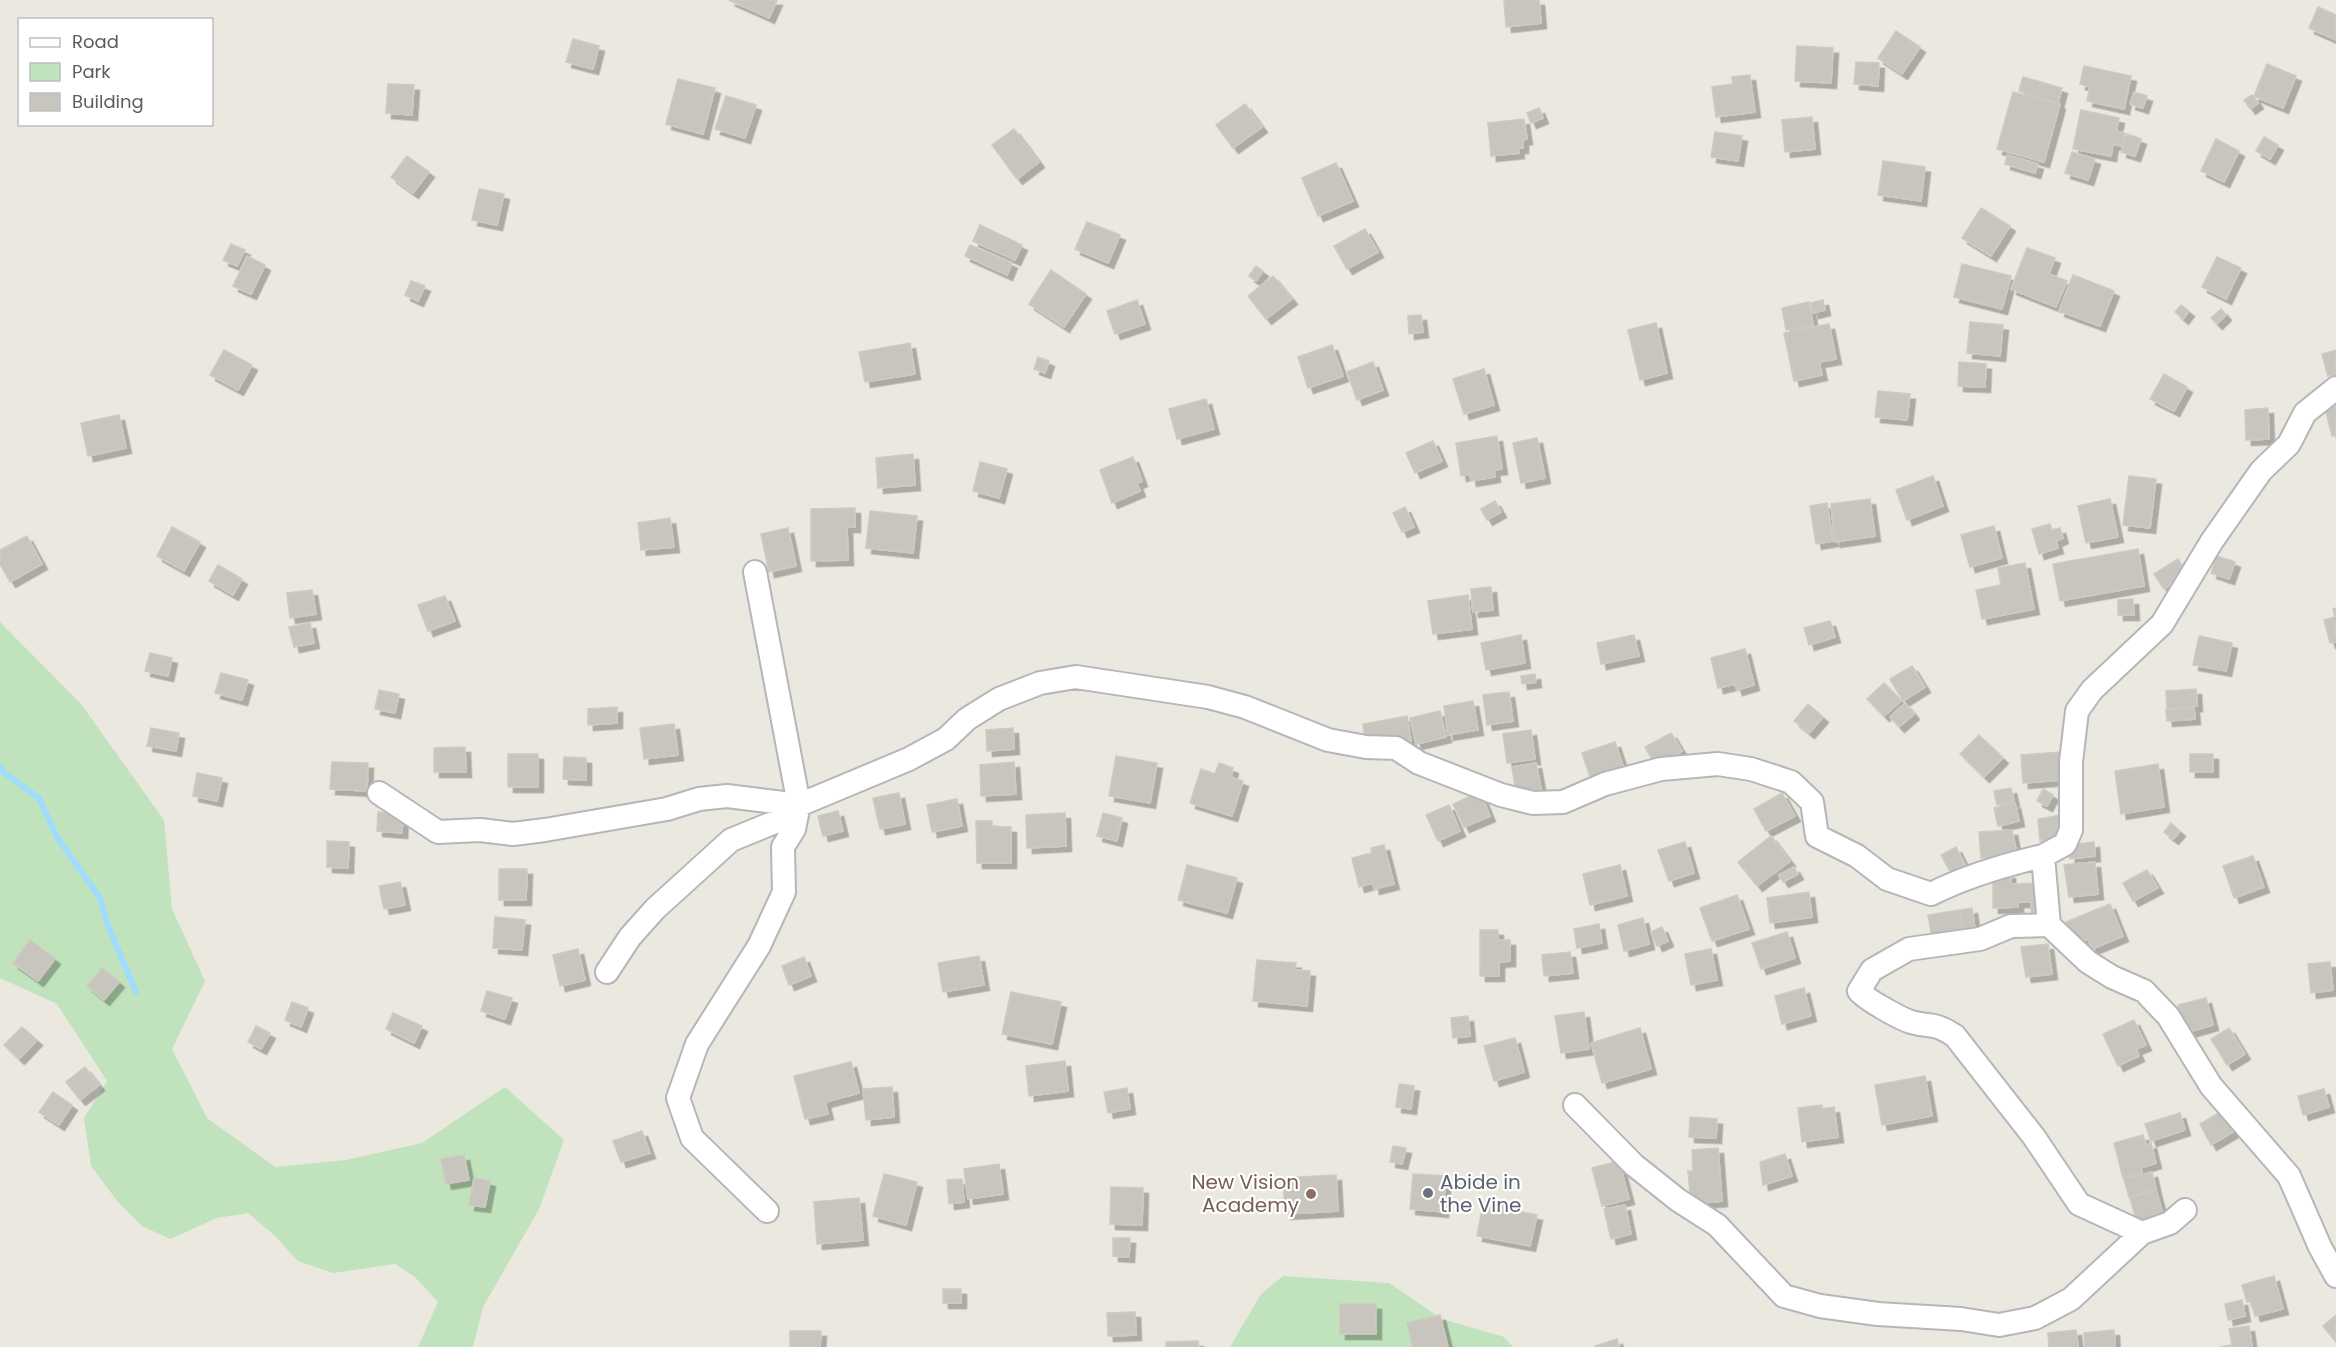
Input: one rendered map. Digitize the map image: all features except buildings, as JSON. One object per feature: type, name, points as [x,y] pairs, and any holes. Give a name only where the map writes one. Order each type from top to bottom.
[{"type":"street","points":[[606,972],[630,937],[654,909],[731,840],[909,759],[946,739],[967,719],[999,699],[1040,683],[1076,677],[1208,697],[1245,707],[1328,740],[1366,747],[1396,748],[1419,763],[1501,795],[1533,803],[1563,802],[1605,784],[1661,769],[1718,764],[1751,769],[1791,782],[1812,802],[1817,836],[1857,856],[1887,879],[1931,894],[1959,880],[1994,868],[2043,856],[2065,844],[2071,830],[2071,762],[2077,711],[2092,690],[2162,624],[2212,541],[2261,471],[2289,444],[2305,413],[2336,388]]},
{"type":"street","points":[[756,572],[798,809],[794,829],[783,847],[784,892],[759,946],[697,1044],[678,1098],[692,1138],[767,1211]]},
{"type":"street","points":[[378,793],[438,832],[480,830],[513,834],[667,809],[699,799],[726,796],[798,809]]},
{"type":"street","points":[[2043,856],[2049,925],[2088,962],[2112,977],[2144,991],[2168,1016],[2211,1086],[2289,1176],[2336,1276]]},
{"type":"street","points":[[2049,925],[2011,926],[1980,939],[1909,949],[1872,970],[1859,991],[1864,998],[1910,1022],[1937,1024],[1954,1035],[2034,1137],[2079,1204],[2142,1233]]},
{"type":"street","points":[[1575,1105],[1634,1165],[1678,1200],[1717,1225],[1784,1296],[1820,1306],[1878,1314],[1999,1325],[2035,1318],[2071,1299],[2142,1233],[2170,1223],[2185,1210]]},
{"type":"green space","points":[[0,622],[81,704],[164,820],[172,909],[205,981],[172,1049],[207,1118],[275,1167],[346,1160],[422,1143],[505,1087],[564,1140],[539,1209],[483,1307],[473,1347],[418,1347],[438,1302],[415,1277],[395,1264],[333,1273],[298,1261],[274,1235],[248,1213],[217,1218],[170,1239],[142,1226],[118,1202],[91,1166],[84,1118],[107,1081],[57,1004],[0,978]]},
{"type":"green space","points":[[1283,1276],[1389,1283],[1442,1319],[1504,1337],[1513,1347],[1230,1347],[1261,1294]]},
{"type":"waterway","points":[[0,766],[3,772],[39,798],[57,837],[100,898],[108,926],[136,992]]},
{"type":"place","name":"Abide in the Vine","points":[[1428,1193]]},
{"type":"place","name":"New Vision Academy","points":[[1311,1194]]}]
